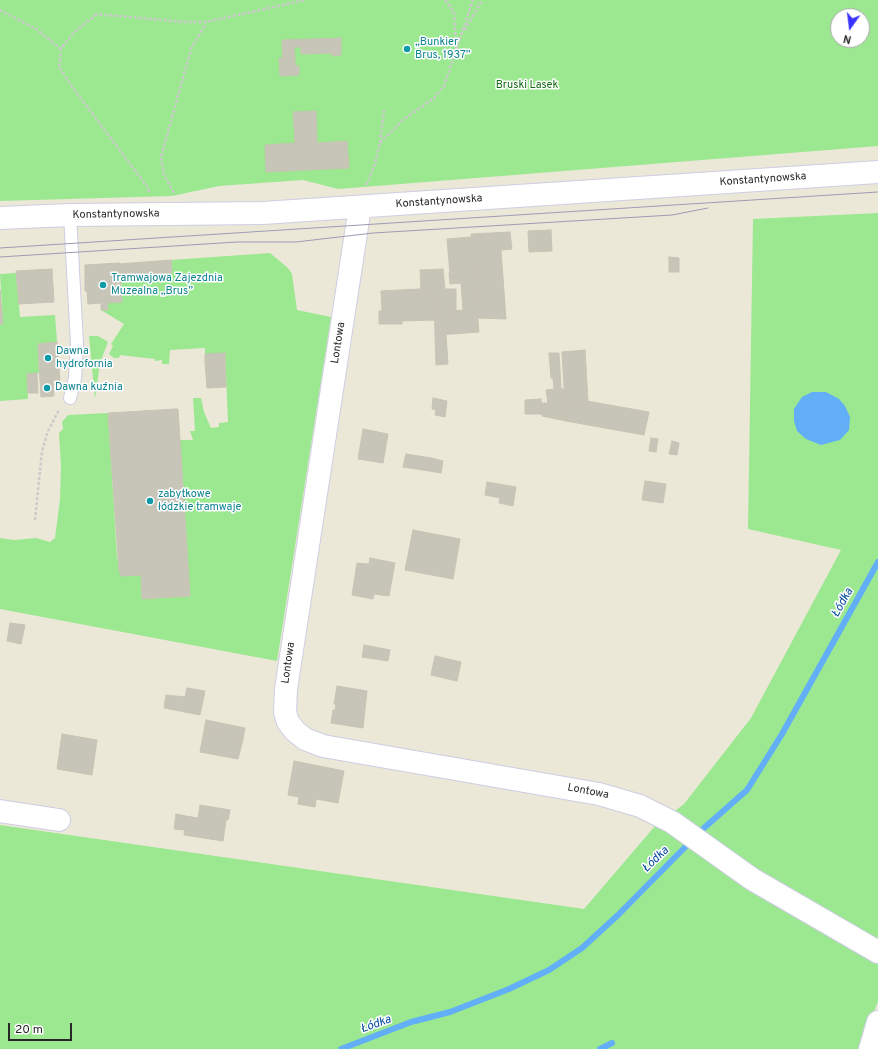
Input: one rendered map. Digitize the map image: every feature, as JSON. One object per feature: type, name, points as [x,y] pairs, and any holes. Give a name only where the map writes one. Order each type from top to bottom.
[{"type":"street","name":"Konstantynowska","points":[[0,218],[70,215],[263,213],[878,172]]},
{"type":"street","name":"Lontowa","points":[[360,207],[286,689],[285,712],[288,722],[295,731],[305,739],[323,746],[600,794],[640,806],[672,822],[752,879],[878,952]]},
{"type":"street","points":[[0,811],[59,820]]},
{"type":"street","points":[[870,1049],[878,1022]]},
{"type":"lane","points":[[70,215],[77,344],[75,378],[70,398]]},
{"type":"path","points":[[155,214],[148,188],[59,67],[61,49],[74,32],[97,14],[183,22],[206,22],[305,0]]},
{"type":"path","points":[[445,0],[454,12],[456,52]]},
{"type":"path","points":[[380,143],[402,120],[434,98],[444,86],[473,0]]},
{"type":"path","points":[[462,36],[482,0]]},
{"type":"path","points":[[0,10],[36,29],[61,49]]},
{"type":"path","points":[[191,214],[177,199],[164,174],[161,157],[191,49],[206,22]]},
{"type":"path","points":[[360,207],[362,195],[374,167],[380,143],[384,110]]},
{"type":"path","points":[[35,520],[42,451],[48,431],[58,413],[70,398]]},
{"type":"green space","name":"Bruski Lasek","points":[[0,0],[878,0],[878,146],[338,189],[303,180],[219,186],[172,196],[0,201]]},
{"type":"green space","points":[[878,213],[878,1001],[860,1049],[0,1049],[0,825],[584,909],[655,826],[684,804],[751,718],[841,550],[748,529],[753,219]]},
{"type":"green space","points":[[270,253],[288,268],[292,274],[297,310],[331,317],[277,661],[0,609],[0,538],[14,540],[36,538],[50,542],[55,538],[60,499],[61,466],[59,433],[63,429],[62,422],[68,415],[108,413],[117,556],[121,576],[141,575],[142,599],[190,596],[180,440],[193,440],[190,431],[195,431],[193,398],[201,398],[204,412],[211,428],[219,427],[219,423],[228,422],[225,354],[205,354],[205,348],[170,350],[169,364],[162,364],[162,360],[155,361],[155,359],[120,355],[119,358],[114,358],[109,354],[113,346],[111,344],[124,324],[101,310],[108,310],[107,303],[122,302],[121,276],[172,273],[171,260]]},
{"type":"green space","points":[[16,273],[20,317],[55,315],[57,342],[38,344],[39,373],[27,374],[28,399],[0,401],[0,324],[3,324],[0,274]]},
{"type":"green space","points":[[89,336],[98,336],[108,342],[100,363],[95,399]]},
{"type":"water","points":[[812,392],[826,392],[839,399],[845,406],[850,417],[849,430],[840,440],[821,445],[806,439],[797,431],[794,421],[794,409],[802,397]]},
{"type":"building","points":[[341,38],[341,55],[332,56],[332,53],[301,54],[301,47],[294,47],[295,57],[283,58],[282,40]]},
{"type":"building","points":[[295,57],[295,66],[299,66],[299,75],[280,76],[279,58]]},
{"type":"building","points":[[316,111],[317,143],[347,141],[349,168],[266,172],[265,145],[295,143],[293,112]]},
{"type":"building","points":[[551,230],[552,251],[529,252],[528,231]]},
{"type":"building","points":[[510,232],[512,249],[501,250],[506,319],[478,318],[471,234]]},
{"type":"building","points":[[471,237],[474,272],[450,274],[447,239]]},
{"type":"building","points":[[669,257],[679,258],[679,272],[669,272]]},
{"type":"building","points":[[171,260],[172,273],[121,276],[119,264]]},
{"type":"building","name":"Tramwajowa Zajezdnia Muzealna „Brus”","points":[[119,263],[122,302],[107,303],[108,310],[101,310],[101,303],[88,304],[87,291],[85,291],[85,265]]},
{"type":"building","points":[[52,269],[54,302],[19,304],[16,271]]},
{"type":"building","points":[[443,269],[445,289],[456,289],[456,311],[451,311],[452,334],[435,335],[434,290],[421,290],[420,270]]},
{"type":"building","points":[[474,272],[479,332],[452,334],[451,311],[463,310],[461,283],[450,284],[449,273]]},
{"type":"building","points":[[420,289],[434,290],[435,320],[402,321],[402,324],[379,324],[379,311],[382,311],[381,291]]},
{"type":"building","points":[[0,290],[3,324],[0,324]]},
{"type":"building","points":[[435,335],[446,335],[448,364],[436,365]]},
{"type":"building","name":"Dawna hydrofornia","points":[[57,342],[60,380],[40,381],[38,344]]},
{"type":"building","points":[[585,350],[588,401],[581,400],[581,405],[565,402],[562,352]]},
{"type":"building","points":[[225,353],[225,362],[205,362],[205,354]]},
{"type":"building","points":[[549,353],[559,353],[561,389],[564,389],[566,421],[542,416],[541,403],[548,403],[546,390],[554,389],[553,378],[551,378]]},
{"type":"building","points":[[205,362],[225,362],[226,387],[207,388]]},
{"type":"building","points":[[37,373],[38,393],[28,393],[27,374]]},
{"type":"building","name":"Dawna kuźnia","points":[[53,380],[54,396],[41,397],[40,381]]},
{"type":"building","points":[[433,398],[447,401],[445,417],[435,415],[436,410],[432,409]]},
{"type":"building","points":[[541,399],[542,414],[525,414],[525,400]]},
{"type":"building","points":[[581,400],[649,412],[644,435],[566,421],[565,402],[581,405]]},
{"type":"building","points":[[178,409],[190,596],[142,599],[141,575],[121,576],[119,570],[108,413]]},
{"type":"building","points":[[363,429],[388,434],[383,463],[358,459]]},
{"type":"building","points":[[651,438],[658,439],[656,452],[649,451]]},
{"type":"building","points":[[672,441],[679,443],[677,455],[669,454]]},
{"type":"building","points":[[406,454],[431,458],[429,471],[403,467]]},
{"type":"building","points":[[431,458],[443,461],[441,473],[429,471]]},
{"type":"building","points":[[645,481],[666,484],[663,503],[642,500]]},
{"type":"building","points":[[487,482],[516,487],[513,506],[499,503],[500,498],[485,495]]},
{"type":"building","points":[[413,530],[460,539],[453,579],[405,570]]},
{"type":"building","points":[[370,558],[395,563],[389,596],[374,594],[373,599],[352,595],[357,563],[369,564]]},
{"type":"building","points":[[10,623],[25,625],[21,644],[7,641]]},
{"type":"building","points":[[364,645],[390,650],[388,661],[362,657]]},
{"type":"building","points":[[435,656],[461,662],[457,681],[431,675]]},
{"type":"building","points":[[337,686],[367,691],[363,728],[331,723],[333,710],[335,710],[336,705],[334,704]]},
{"type":"building","points":[[187,688],[205,691],[200,715],[164,708],[166,695],[185,697]]},
{"type":"building","points":[[206,720],[245,728],[243,739],[204,731]]},
{"type":"building","points":[[204,731],[243,739],[238,759],[200,752]]},
{"type":"building","points":[[62,734],[97,740],[92,775],[57,769]]},
{"type":"building","points":[[294,761],[344,771],[338,803],[316,799],[315,807],[298,804],[299,797],[288,795]]},
{"type":"building","points":[[200,805],[230,810],[228,820],[226,820],[223,841],[184,835],[186,816],[198,818]]},
{"type":"building","points":[[176,814],[186,816],[184,830],[174,829]]},
{"type":"waterway","name":"Łódka","points":[[341,1049],[411,1022],[450,1012],[509,989],[549,970],[582,948],[618,915],[704,828],[747,790],[782,734],[878,562]]},
{"type":"waterway","points":[[600,1049],[612,1043]]},
{"type":"tram line","points":[[0,248],[878,192]]},
{"type":"tram line","points":[[0,257],[237,242],[296,242],[373,233],[672,215],[708,208]]},
{"type":"place","name":"„Bunkier Brus, 1937”","points":[[407,49]]},
{"type":"place","name":"Tramwajowa Zajezdnia Muzealna „Brus”","points":[[103,285]]},
{"type":"place","name":"Dawna hydrofornia","points":[[48,358]]},
{"type":"place","name":"Dawna kuźnia","points":[[47,388]]},
{"type":"place","name":"zabytkowe łódzkie tramwaje","points":[[150,501]]}]
